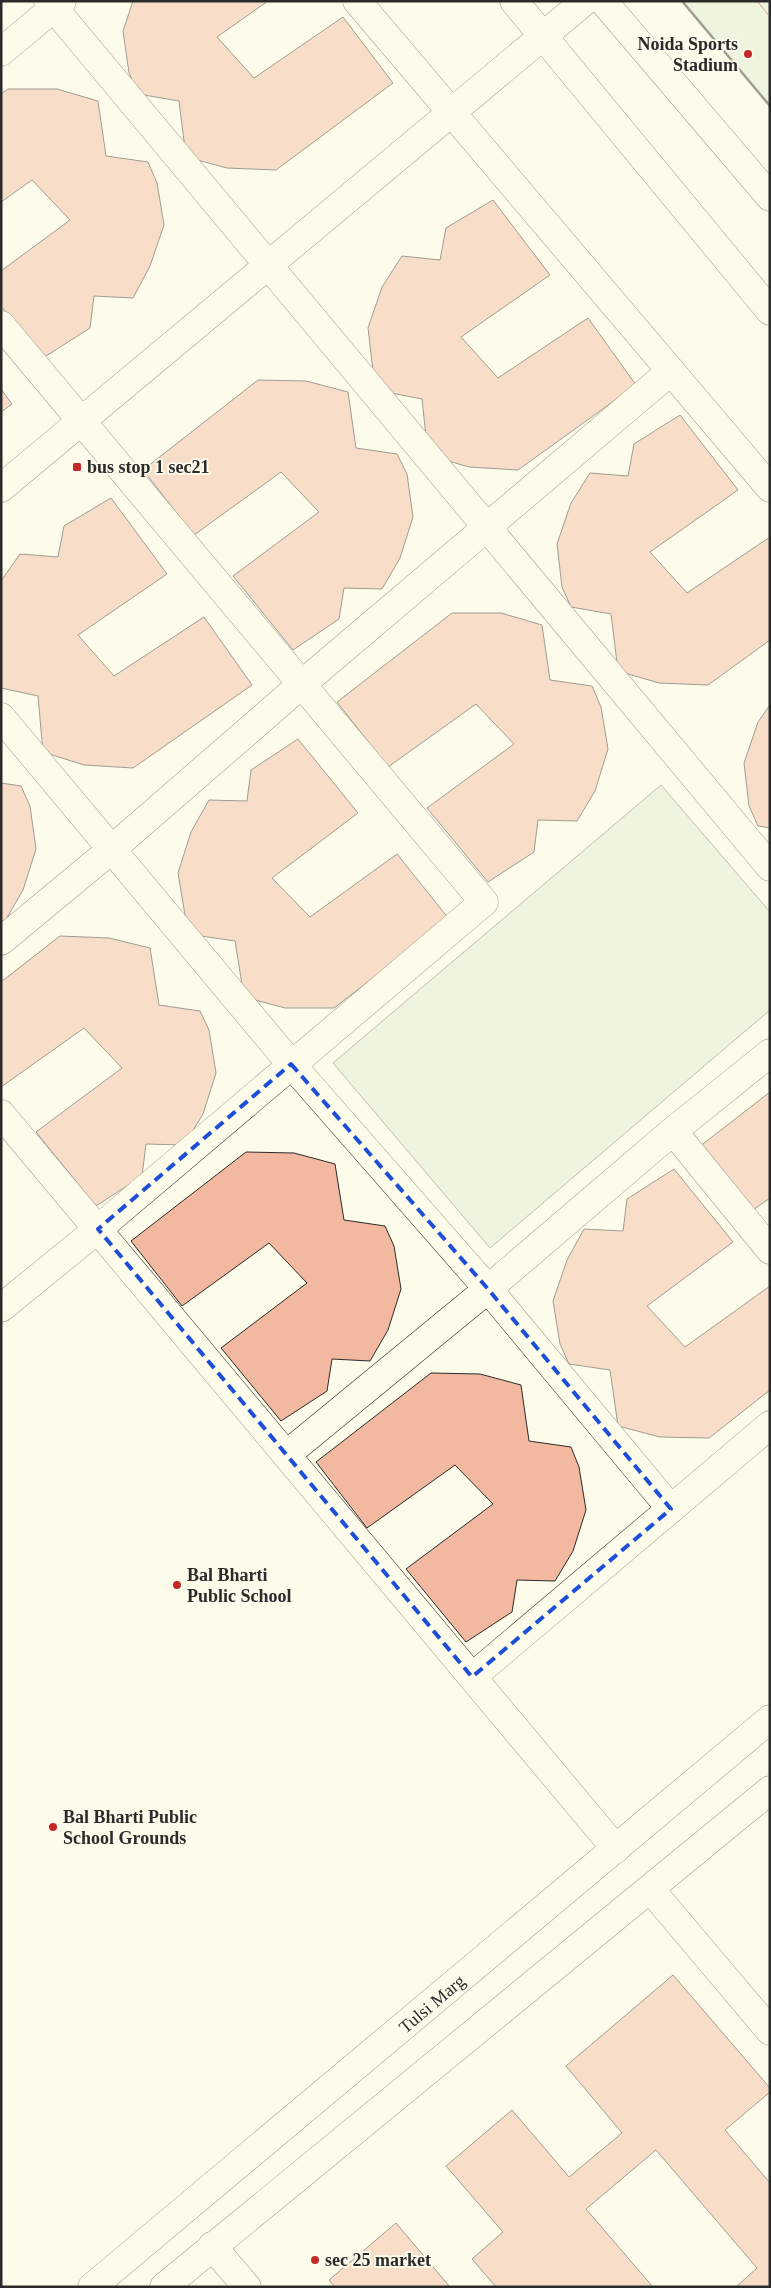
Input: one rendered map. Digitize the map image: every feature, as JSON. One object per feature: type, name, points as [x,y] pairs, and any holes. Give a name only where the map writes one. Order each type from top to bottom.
[{"type":"street","points":[[357,1],[770,488]]},
{"type":"street","points":[[514,1],[770,311]]},
{"type":"street","points":[[1,488],[585,1]]},
{"type":"street","points":[[603,1],[770,197]]},
{"type":"street","points":[[1,52],[54,4],[268,266],[770,867]]},
{"type":"street","points":[[1,325],[484,902],[98,1229],[2,1305]]},
{"type":"street","points":[[1,941],[112,849],[302,684],[671,371]]},
{"type":"street","points":[[1,717],[291,1064],[488,1289],[671,1509]]},
{"type":"street","points":[[286,1455],[488,1289],[672,1131],[770,1053]]},
{"type":"street","points":[[1,1114],[616,1848]]},
{"type":"street","points":[[672,1131],[770,1250]]},
{"type":"street","points":[[472,1677],[770,1425]]},
{"type":"street","name":"Tulsi Marg","points":[[92,2287],[770,1719]]},
{"type":"street","points":[[164,2287],[651,1890],[770,1790]]},
{"type":"street","points":[[651,1890],[770,2031]]},
{"type":"street","points":[[212,2246],[246,2287]]},
{"type":"highlighted area","points":[[291,1064],[488,1289],[671,1509],[472,1677],[98,1229]]},
{"type":"green space","name":"Noida Sports Stadium","points":[[682,1],[770,1],[770,106]]},
{"type":"green space","points":[[661,785],[770,912],[770,1010],[490,1248],[333,1063]]},
{"type":"building","points":[[133,1],[268,1],[217,37],[254,78],[343,17],[393,83],[276,170],[227,168],[186,157],[179,101],[138,94],[129,73],[123,31]]},
{"type":"building","points":[[8,89],[57,89],[98,101],[106,156],[148,162],[157,183],[164,225],[150,266],[133,298],[94,296],[90,328],[43,358],[1,306],[1,271],[70,220],[32,180],[1,202],[1,94]]},
{"type":"building","points":[[493,200],[550,275],[461,337],[498,378],[588,318],[636,385],[518,470],[469,467],[428,455],[422,399],[381,391],[373,371],[368,328],[382,287],[402,256],[440,260],[446,228]]},
{"type":"building","points":[[258,380],[306,381],[348,392],[356,448],[397,454],[407,474],[413,517],[400,558],[382,589],[344,588],[339,619],[293,650],[233,576],[319,512],[281,472],[194,535],[143,470]]},
{"type":"building","points":[[1,389],[12,404],[1,412]]},
{"type":"building","points":[[680,415],[738,490],[650,552],[687,593],[770,537],[770,640],[708,685],[659,683],[618,671],[611,614],[571,607],[562,587],[557,544],[571,503],[590,473],[628,476],[634,444]]},
{"type":"building","points":[[111,498],[167,574],[78,635],[114,676],[204,617],[252,685],[133,768],[84,765],[43,752],[38,696],[1,688],[1,581],[20,554],[58,557],[64,526]]},
{"type":"building","points":[[452,613],[501,613],[542,625],[550,680],[592,686],[601,707],[608,749],[595,791],[577,821],[538,820],[534,852],[488,882],[427,808],[514,744],[476,704],[388,767],[337,702]]},
{"type":"building","points":[[770,705],[770,828],[758,826],[749,806],[744,763],[758,722]]},
{"type":"building","points":[[298,739],[358,813],[272,878],[310,917],[397,854],[449,919],[334,1008],[285,1008],[244,997],[235,941],[194,935],[185,915],[178,873],[191,832],[209,800],[247,801],[251,770]]},
{"type":"building","points":[[1,783],[21,786],[30,806],[36,849],[23,890],[5,921],[1,921]]},
{"type":"building","points":[[60,936],[109,938],[150,948],[159,1005],[200,1011],[209,1030],[216,1073],[203,1114],[184,1145],[146,1144],[142,1176],[96,1206],[36,1132],[122,1068],[84,1028],[1,1087],[1,982]]},
{"type":"building","points":[[770,1092],[770,1198],[750,1212],[699,1147]]},
{"type":"building","points":[[246,1152],[294,1153],[335,1164],[344,1220],[385,1226],[394,1246],[401,1289],[388,1330],[370,1361],[332,1359],[327,1391],[281,1421],[221,1348],[307,1283],[269,1243],[182,1306],[131,1241]]},
{"type":"building","points":[[674,1169],[733,1242],[647,1306],[685,1347],[770,1286],[770,1390],[709,1438],[660,1437],[618,1426],[610,1370],[569,1364],[560,1344],[553,1301],[567,1260],[584,1229],[623,1231],[627,1199]]},
{"type":"building","points":[[431,1373],[480,1374],[521,1385],[529,1441],[571,1447],[579,1467],[586,1510],[573,1551],[555,1581],[517,1580],[512,1612],[466,1642],[406,1569],[493,1504],[455,1465],[367,1528],[316,1462]]},
{"type":"building","points":[[673,1975],[770,2088],[770,2092],[725,2130],[770,2183],[770,2287],[736,2287],[757,2268],[656,2150],[586,2209],[653,2287],[496,2287],[472,2259],[503,2232],[446,2166],[512,2110],[569,2177],[622,2133],[566,2066]]},
{"type":"building","points":[[396,2223],[450,2287],[335,2287],[329,2280]]},
{"type":"wall","points":[[682,1],[770,106]]},
{"type":"power","points":[[757,1],[770,17]]},
{"type":"place","name":"Noida Sports Stadium","points":[[748,54]]},
{"type":"place","name":"bus stop 1 sec21","points":[[77,467]]},
{"type":"place","name":"Bal Bharti Public School","points":[[177,1585]]},
{"type":"place","name":"Bal Bharti Public School Grounds","points":[[53,1827]]},
{"type":"place","name":"sec 25 market","points":[[315,2260]]}]
